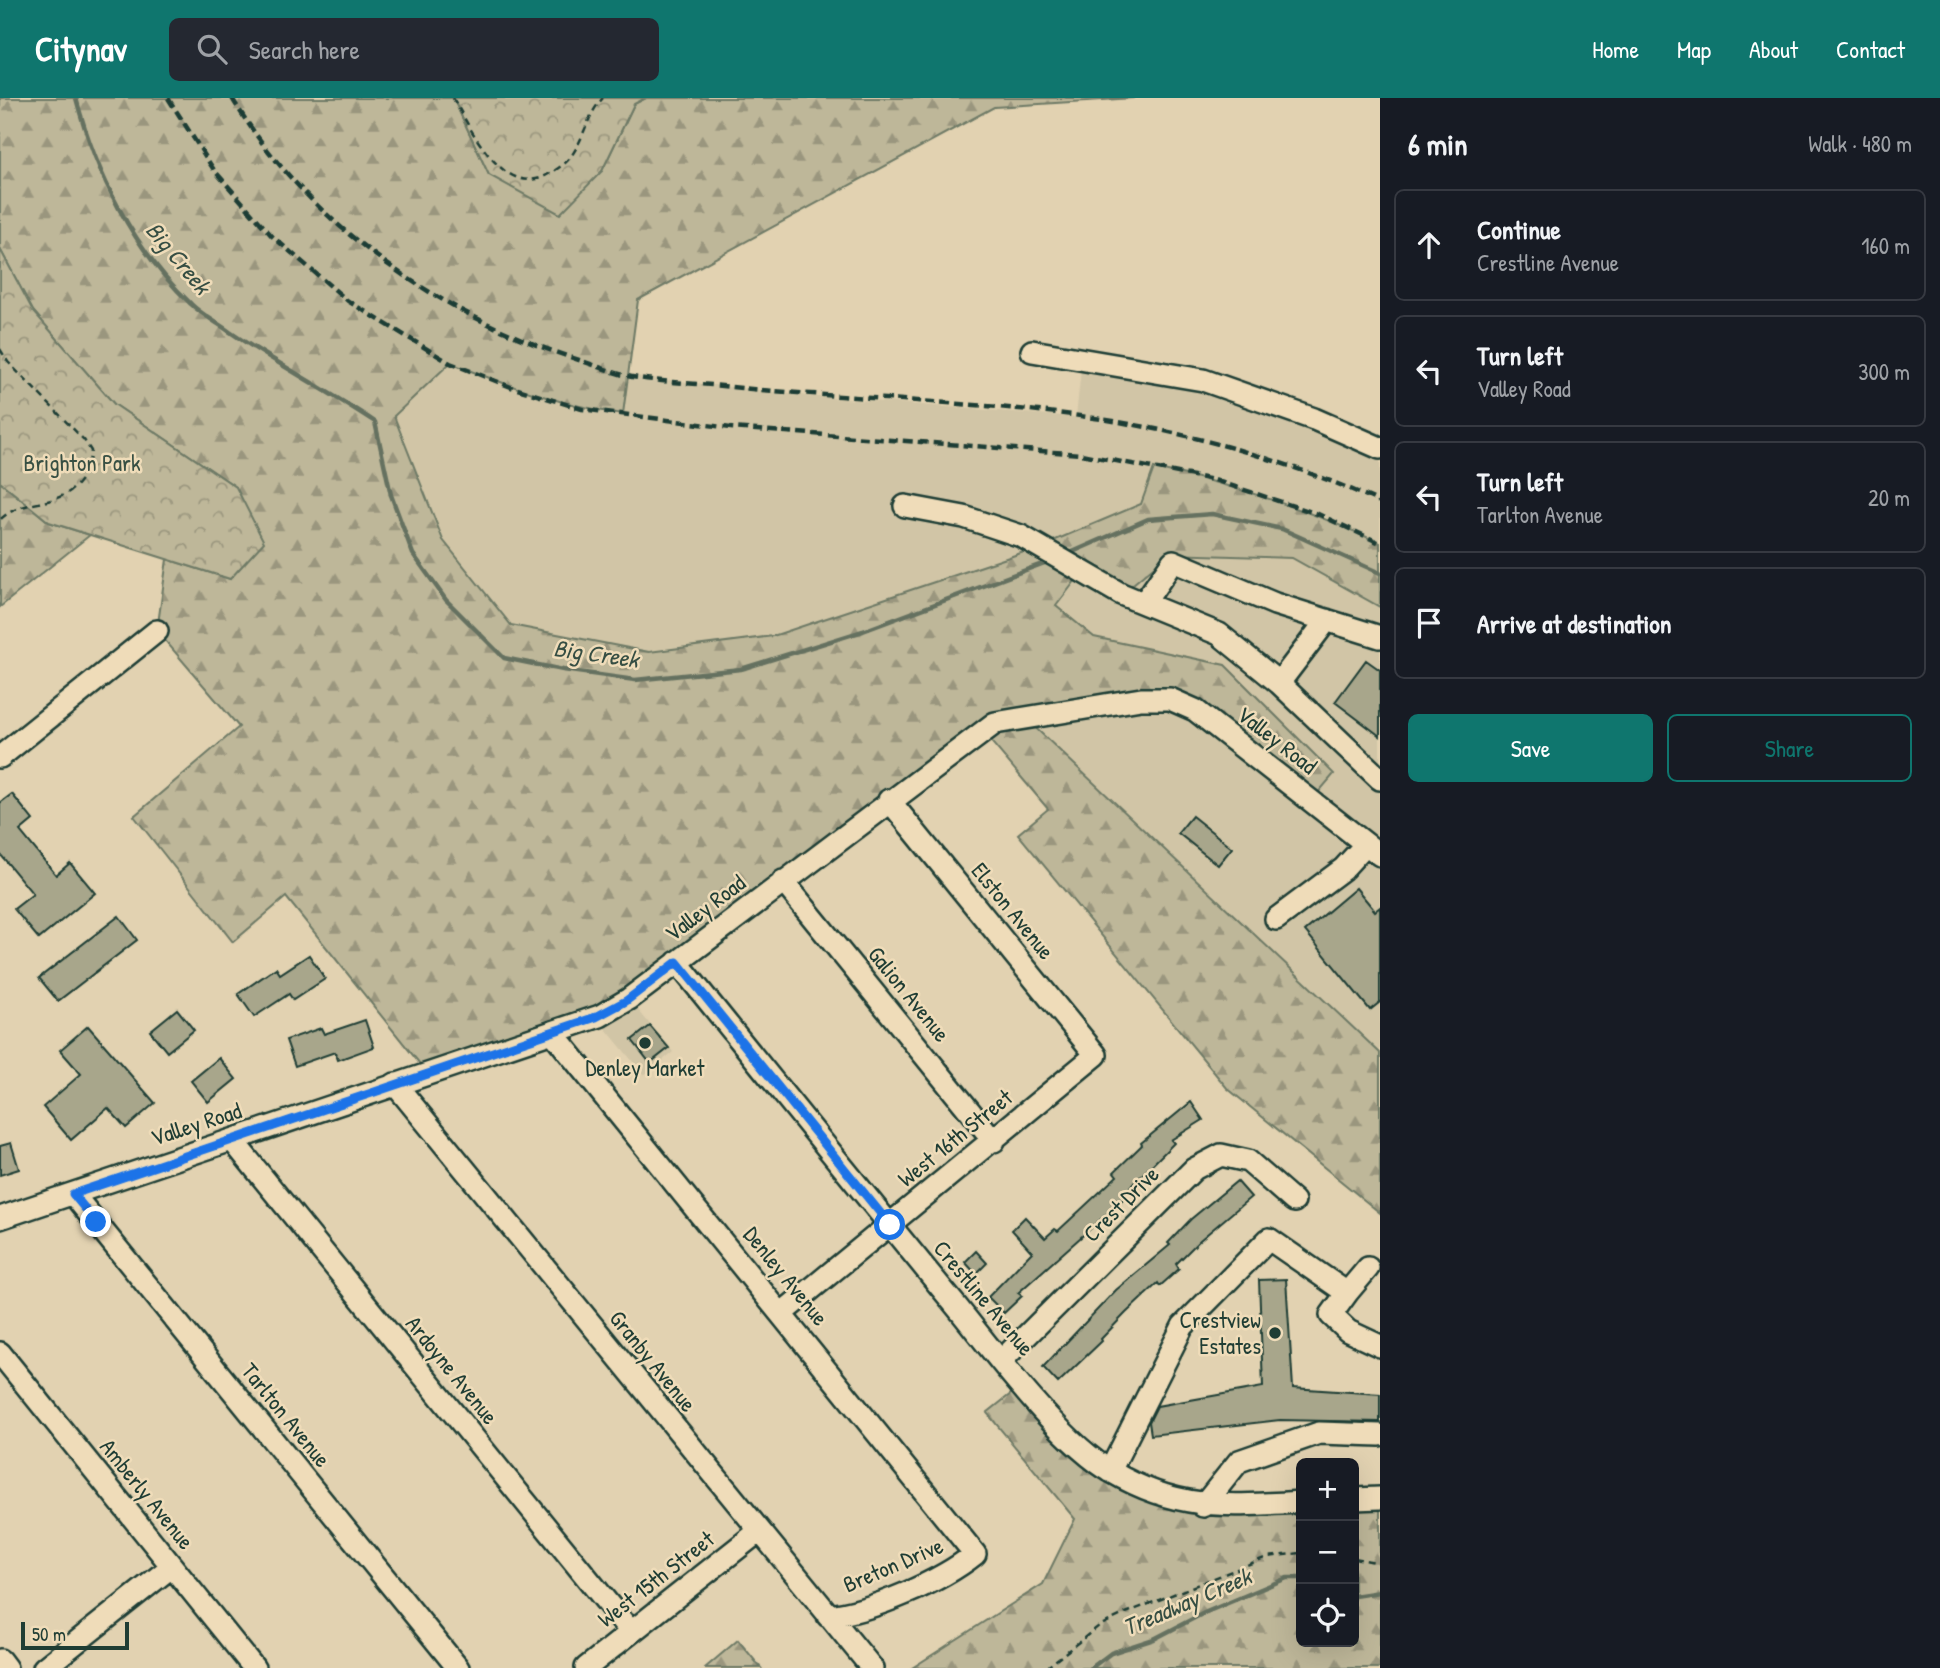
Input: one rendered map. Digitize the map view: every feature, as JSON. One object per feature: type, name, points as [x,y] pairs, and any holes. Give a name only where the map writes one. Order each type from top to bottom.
[{"type":"street","points":[[1032,351],[1203,380],[1314,419],[1380,449]]},
{"type":"street","points":[[905,506],[964,517],[1021,536],[1082,572],[1144,603],[1219,635],[1279,683],[1380,779]]},
{"type":"street","points":[[1144,603],[1173,561],[1275,604],[1380,637]]},
{"type":"street","points":[[1279,683],[1327,620]]},
{"type":"street","points":[[0,757],[157,631]]},
{"type":"street","name":"Valley Road","points":[[0,1218],[600,1016],[626,1001],[889,800],[995,723],[1141,699],[1170,699],[1195,710],[1374,845]]},
{"type":"street","name":"Elston Avenue","points":[[889,800],[1096,1055]]},
{"type":"street","points":[[1276,919],[1374,845]]},
{"type":"street","name":"Galion Avenue","points":[[783,881],[994,1141]]},
{"type":"street","name":"Crestline Avenue","points":[[677,962],[1001,1361],[1066,1434],[1110,1471],[1171,1498],[1203,1506],[1296,1502]]},
{"type":"street","name":"Denley Avenue","points":[[553,1033],[975,1554]]},
{"type":"street","name":"West 16th Street","points":[[782,1313],[1096,1055]]},
{"type":"street","name":"Granby Avenue","points":[[396,1084],[758,1532],[872,1668]]},
{"type":"street","name":"Ardoyne Avenue","points":[[233,1140],[631,1632]]},
{"type":"street","name":"Crest Drive","points":[[1001,1361],[1194,1169],[1221,1155],[1248,1161],[1294,1201]]},
{"type":"street","name":"Tarlton Avenue","points":[[73,1194],[458,1668]]},
{"type":"street","points":[[1110,1471],[1183,1326],[1269,1239],[1347,1293]]},
{"type":"street","points":[[1368,1268],[1331,1315],[1348,1331],[1380,1346]]},
{"type":"street","name":"Amberly Avenue","points":[[0,1353],[254,1668]]},
{"type":"street","points":[[1203,1506],[1239,1461],[1319,1433],[1380,1435]]},
{"type":"street","points":[[1359,1499],[1380,1498]]},
{"type":"street","name":"West 15th Street","points":[[586,1668],[758,1532]]},
{"type":"street","name":"Breton Drive","points":[[828,1616],[848,1614],[940,1577],[975,1554]]},
{"type":"street","points":[[44,1668],[171,1567]]},
{"type":"street","points":[[0,1660],[6,1668]]},
{"type":"path","points":[[453,98],[500,168],[513,177],[531,180],[546,176],[572,157],[584,125],[603,98]]},
{"type":"path","points":[[0,349],[8,362],[84,440],[91,451],[82,477],[67,494],[44,504],[22,508],[0,520]]},
{"type":"path","points":[[1046,1668],[1099,1626],[1126,1613],[1268,1557],[1296,1554]]},
{"type":"path","points":[[1359,1559],[1380,1563]]},
{"type":"shaded area","points":[[1082,360],[1203,380],[1380,448],[1380,543],[1318,514],[1141,504],[1039,547],[773,636],[649,652],[511,625],[443,540],[394,416],[450,363],[511,387],[582,409],[622,414],[627,375],[818,397],[1076,417]]},
{"type":"shaded area","points":[[1168,554],[1292,558],[1380,607],[1380,1053],[1023,717],[1170,699],[1311,801],[1334,774],[1226,665],[1094,637],[1056,606],[1082,572]]},
{"type":"shaded area","points":[[629,999],[673,1052],[644,1075],[596,1017]]},
{"type":"green space","points":[[0,98],[453,98],[489,175],[602,171],[634,104],[646,98],[1134,98],[994,107],[638,300],[623,414],[556,400],[450,363],[394,416],[443,540],[511,625],[649,652],[773,636],[1039,547],[1141,504],[1154,468],[1269,499],[1380,543],[1380,607],[1292,558],[1169,554],[1121,594],[1082,572],[1056,606],[1094,637],[1225,665],[1334,774],[1311,801],[1170,699],[1024,717],[1380,1053],[1380,1213],[1227,1088],[1018,834],[1048,809],[983,732],[626,1001],[428,1074],[286,897],[233,942],[134,816],[239,727],[157,631],[167,559],[230,579],[236,487],[114,404],[33,311],[0,249]]},
{"type":"green space","points":[[453,98],[646,98],[634,104],[602,171],[560,214],[489,175]]},
{"type":"green space","name":"Brighton Park","points":[[0,249],[33,311],[114,404],[236,487],[264,542],[230,579],[49,522],[0,482]]},
{"type":"green space","points":[[0,482],[49,522],[90,535],[0,607]]},
{"type":"green space","points":[[1022,1385],[1066,1434],[1171,1498],[1296,1502],[1296,1647],[1359,1647],[1359,1499],[1380,1498],[1380,1668],[912,1668],[1043,1584],[1075,1519],[987,1413]]},
{"type":"green space","points":[[738,1640],[761,1668],[705,1668]]},
{"type":"building","points":[[1366,660],[1380,670],[1380,736],[1335,702]]},
{"type":"building","points":[[12,794],[33,820],[20,831],[56,875],[70,863],[95,893],[39,939],[14,909],[33,894],[0,854],[0,803]]},
{"type":"building","points":[[1192,816],[1232,848],[1218,865],[1178,833]]},
{"type":"building","points":[[1356,888],[1375,911],[1380,907],[1380,1002],[1370,1010],[1305,931]]},
{"type":"building","points":[[119,916],[137,940],[58,1001],[39,978]]},
{"type":"building","points":[[309,955],[325,979],[293,1000],[289,994],[254,1017],[238,994],[276,968],[280,974]]},
{"type":"building","points":[[177,1009],[194,1030],[167,1052],[150,1031]]},
{"type":"building","points":[[365,1020],[374,1047],[338,1060],[335,1052],[295,1066],[286,1040],[321,1028],[324,1034]]},
{"type":"building","points":[[88,1026],[155,1103],[126,1128],[108,1108],[71,1140],[43,1107],[81,1074],[60,1050]]},
{"type":"building","points":[[650,1026],[669,1048],[650,1063],[632,1040]]},
{"type":"building","points":[[219,1058],[236,1079],[208,1102],[191,1081]]},
{"type":"building","points":[[1191,1102],[1203,1120],[1171,1140],[1174,1143],[1122,1195],[1125,1198],[1018,1293],[1022,1296],[1004,1313],[988,1297],[1032,1252],[1012,1230],[1025,1217],[1045,1238],[1055,1229],[1058,1231],[1117,1176],[1114,1172],[1141,1143]]},
{"type":"building","points":[[11,1143],[19,1169],[0,1175],[0,1146]]},
{"type":"building","points":[[1237,1181],[1251,1197],[1200,1240],[1176,1264],[1179,1269],[1160,1286],[1158,1283],[1126,1313],[1102,1341],[1058,1383],[1043,1367],[1116,1290],[1170,1245],[1168,1243],[1191,1219]]},
{"type":"building","points":[[976,1251],[987,1263],[976,1274],[965,1262]]},
{"type":"building","name":"Crestview Estates","points":[[1286,1279],[1293,1388],[1380,1394],[1380,1422],[1280,1420],[1151,1435],[1149,1422],[1157,1406],[1263,1387],[1259,1280]]},
{"type":"waterway","name":"Big Creek","points":[[76,98],[94,155],[119,209],[134,235],[170,282],[205,315],[375,422],[391,495],[413,554],[446,600],[504,658],[635,680],[741,669],[863,631],[1050,561]]},
{"type":"waterway","name":"Big Creek","points":[[1068,554],[1148,519],[1212,514],[1282,529],[1380,573]]},
{"type":"waterway","name":"Treadway Creek","points":[[1091,1668],[1111,1653],[1154,1639],[1204,1613],[1287,1578],[1296,1578]]},
{"type":"waterway","name":"Treadway Creek","points":[[1359,1595],[1380,1592]]},
{"type":"railway","points":[[168,98],[214,170],[272,236],[348,301],[450,363],[511,387],[582,409],[731,428],[1081,454],[1214,480],[1318,514],[1380,543]]},
{"type":"railway","points":[[232,98],[263,144],[298,186],[338,225],[381,260],[428,291],[477,318],[527,341],[579,360],[627,376],[651,380],[1007,408],[1137,425],[1208,441],[1278,462],[1380,502]]},
{"type":"place","name":"Denley Market","points":[[645,1043]]},
{"type":"place","name":"Crestview Estates","points":[[1275,1333]]},
{"type":"route","points":[[96,1222],[73,1194],[596,1017],[626,1001],[677,962],[890,1225]]}]
